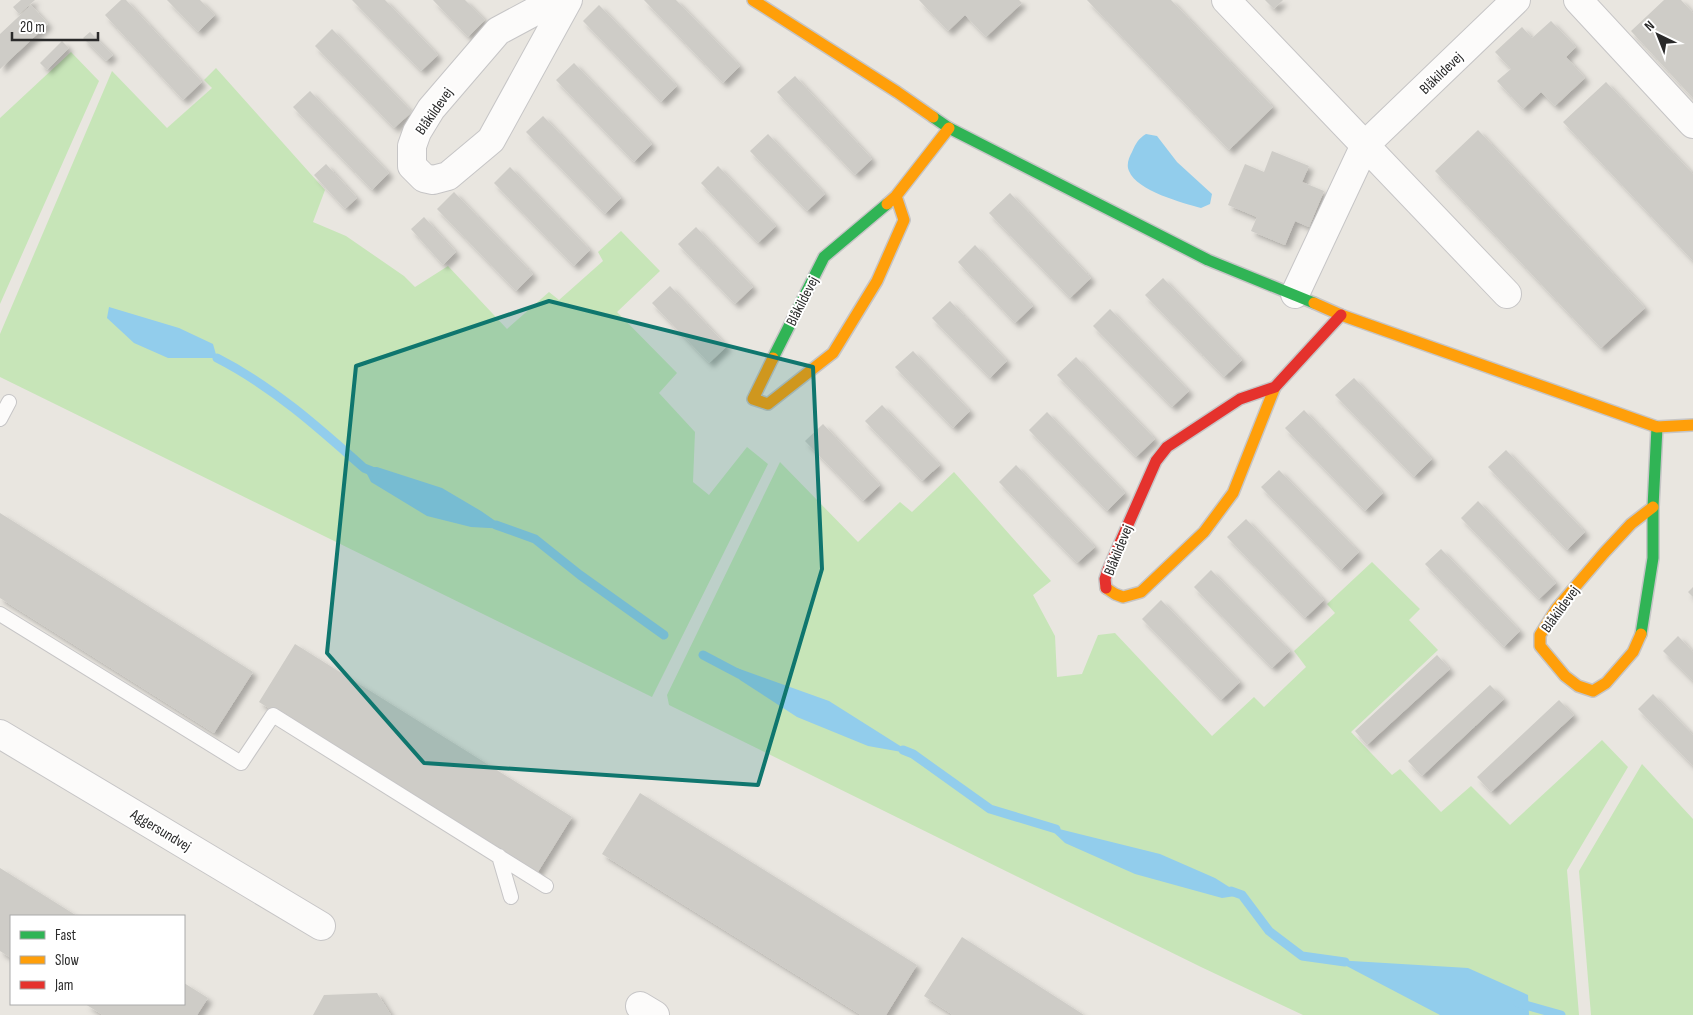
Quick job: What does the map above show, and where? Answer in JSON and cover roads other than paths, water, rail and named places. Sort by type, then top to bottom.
[{"type":"street","name":"Blåkildevej","points":[[556,0],[498,32],[431,109],[416,132],[412,146],[412,166],[424,178],[433,180],[448,176],[491,140],[568,0]]},
{"type":"street","points":[[753,0],[897,92],[949,128],[1208,260],[1295,294],[1341,315],[1604,409],[1657,427],[1693,425]]},
{"type":"street","points":[[1226,0],[1507,294]]},
{"type":"street","name":"Blåkildevej","points":[[1295,294],[1365,145],[1516,0]]},
{"type":"street","points":[[1578,0],[1693,124]]},
{"type":"street","name":"Blåkildevej","points":[[896,196],[904,220],[877,281],[833,353],[768,404],[753,399],[824,257],[896,196],[949,128]]},
{"type":"street","name":"Blåkildevej","points":[[1275,387],[1240,399],[1167,447],[1160,454],[1108,570],[1105,579],[1106,588],[1118,597],[1130,597],[1141,592],[1204,532],[1233,493],[1275,387],[1341,315]]},
{"type":"street","name":"Blåkildevej","points":[[1654,507],[1631,524],[1604,553],[1557,608],[1540,635],[1540,646],[1566,676],[1578,686],[1593,691],[1606,683],[1633,652],[1642,632],[1653,558],[1657,427]]},
{"type":"street","name":"Aggersundvej","points":[[0,734],[321,926]]},
{"type":"lane","points":[[0,419],[9,402]]},
{"type":"lane","points":[[0,614],[241,763],[273,715],[546,886]]},
{"type":"lane","points":[[499,856],[511,897]]},
{"type":"water","points":[[1146,134],[1157,136],[1177,162],[1212,194],[1210,204],[1201,208],[1172,199],[1141,185],[1134,178],[1128,169],[1129,159],[1137,142]]},
{"type":"water","points":[[109,307],[179,328],[213,344],[217,358],[168,358],[134,343],[107,318]]},
{"type":"water","points":[[377,467],[442,488],[507,529],[471,527],[427,516],[371,482],[364,468]]},
{"type":"water","points":[[737,668],[829,701],[913,754],[868,746],[797,717],[740,680],[729,669]]},
{"type":"water","points":[[1047,826],[1160,854],[1215,878],[1242,895],[1222,898],[1135,874],[1065,843]]},
{"type":"water","points":[[1335,960],[1468,968],[1528,995],[1529,1015],[1440,1015]]},
{"type":"waterway","points":[[217,358],[276,394],[364,468],[374,472]]},
{"type":"waterway","points":[[496,525],[535,539],[580,575],[664,635]]},
{"type":"waterway","points":[[703,655],[739,674]]},
{"type":"waterway","points":[[903,750],[913,754],[990,809],[1056,829]]},
{"type":"waterway","points":[[1231,891],[1242,895],[1269,931],[1302,956],[1345,962]]},
{"type":"waterway","points":[[1518,1003],[1561,1015]]}]
